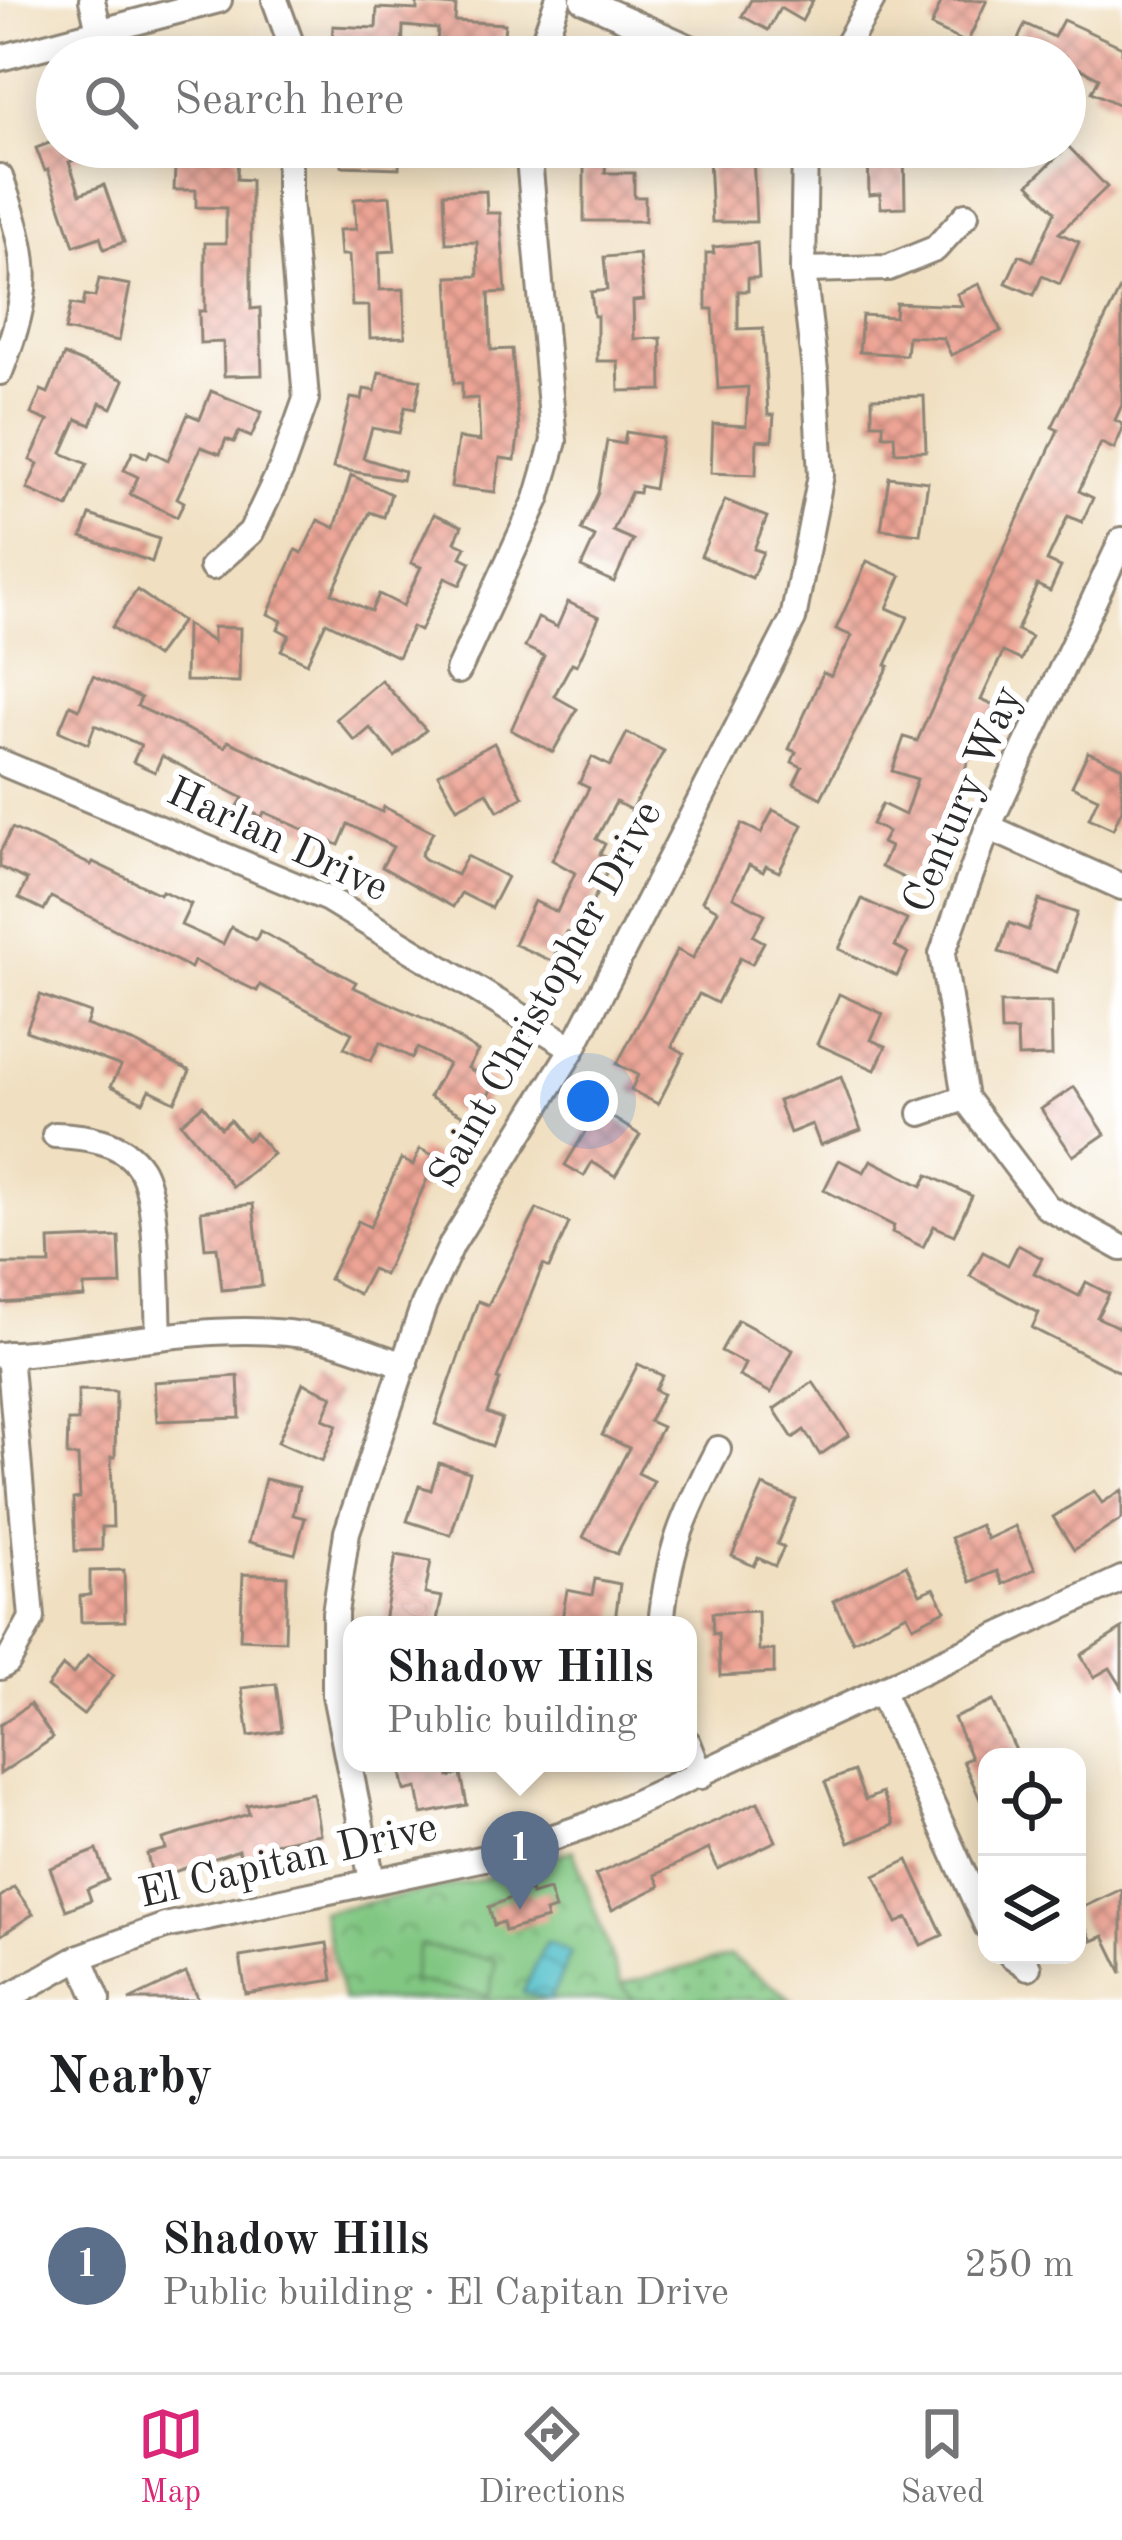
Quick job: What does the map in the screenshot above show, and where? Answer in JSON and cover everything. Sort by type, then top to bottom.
[{"type":"street","points":[[92,0],[99,31]]},
{"type":"street","points":[[81,36],[219,0]]},
{"type":"street","points":[[275,0],[288,36]]},
{"type":"street","points":[[545,36],[558,0]]},
{"type":"street","points":[[583,0],[663,36]]},
{"type":"street","points":[[852,36],[872,0]]},
{"type":"street","points":[[0,58],[36,48]]},
{"type":"street","points":[[212,567],[250,532],[281,469],[306,399],[289,168]]},
{"type":"street","points":[[458,671],[536,499],[554,441],[530,168]]},
{"type":"street","name":"Saint Christopher Drive","points":[[343,1735],[335,1695],[334,1613],[346,1532],[424,1304],[452,1244],[573,1048],[793,619],[821,475],[803,270],[805,168]]},
{"type":"street","points":[[0,177],[23,244],[27,282],[22,315],[0,372]]},
{"type":"street","points":[[803,270],[888,268],[935,249],[966,214]]},
{"type":"street","name":"Century Way","points":[[1122,539],[1112,588],[988,827],[942,955],[965,1098],[1047,1208],[1122,1248]]},
{"type":"street","name":"Harlan Drive","points":[[0,762],[328,898],[573,1048]]},
{"type":"street","points":[[988,827],[1122,887]]},
{"type":"street","points":[[920,1113],[965,1098]]},
{"type":"street","points":[[55,1135],[82,1136],[118,1147],[140,1168],[150,1196],[159,1337]]},
{"type":"street","points":[[0,1666],[8,1662],[32,1618],[5,1354],[159,1337],[289,1334],[326,1339],[405,1365]]},
{"type":"street","points":[[663,1616],[672,1552],[684,1516],[718,1449]]},
{"type":"street","name":"El Capitan Drive","points":[[3,2000],[80,1957],[165,1926],[522,1848],[586,1826],[1122,1579]]},
{"type":"street","points":[[881,1692],[978,1906]]},
{"type":"street","points":[[697,1766],[701,1776]]},
{"type":"street","name":"Saint Christopher Drive","points":[[350,1772],[372,1880]]},
{"type":"street","points":[[80,1957],[98,2000]]},
{"type":"green space","points":[[573,1850],[621,1984],[634,2000],[343,2000],[322,1912],[479,1880]]},
{"type":"green space","points":[[419,1945],[496,1960],[489,1996],[412,1981]]},
{"type":"green space","points":[[730,1956],[793,2000],[634,2000],[621,1984]]},
{"type":"water","points":[[546,1942],[571,1953],[550,2000],[523,1992]]},
{"type":"building","points":[[751,0],[813,0],[802,21],[780,8],[768,30],[742,16]]},
{"type":"building","points":[[942,0],[987,0],[970,36],[952,36],[931,26]]},
{"type":"building","points":[[417,3],[456,6],[455,21],[505,24],[504,36],[438,36],[438,29],[403,26],[403,36],[332,36],[333,26],[376,28],[377,8],[417,10]]},
{"type":"building","points":[[1063,20],[1122,47],[1122,106],[1092,92],[1099,78],[1086,72],[1086,36],[1055,36]]},
{"type":"building","points":[[1025,24],[1052,36],[1020,36]]},
{"type":"building","points":[[1086,165],[1107,187],[1059,233],[1079,242],[1060,284],[1042,276],[1034,295],[1006,283],[1019,255],[1033,261],[1055,211],[1029,184],[1045,168]]},
{"type":"building","points":[[71,168],[80,194],[104,185],[124,242],[104,249],[100,237],[74,246],[45,171]]},
{"type":"building","points":[[175,168],[237,168],[237,179],[251,180],[251,309],[260,308],[262,375],[224,376],[223,342],[200,343],[205,243],[226,243],[226,208],[196,207],[196,190],[174,190]]},
{"type":"building","points":[[584,168],[634,173],[634,197],[645,197],[645,221],[584,221]]},
{"type":"building","points":[[710,168],[754,168],[756,222],[712,222]]},
{"type":"building","points":[[868,168],[904,168],[905,207],[881,208],[880,194],[869,195]]},
{"type":"building","points":[[486,191],[487,213],[500,213],[506,292],[489,293],[491,350],[512,349],[519,430],[515,460],[500,458],[495,492],[451,487],[458,438],[480,441],[478,398],[462,399],[462,383],[454,383],[448,277],[478,276],[477,242],[446,243],[444,193]]},
{"type":"building","points":[[390,196],[395,251],[379,252],[380,290],[404,289],[405,337],[370,338],[369,306],[352,306],[349,255],[341,255],[339,230],[356,229],[354,199]]},
{"type":"building","points":[[757,243],[759,278],[748,278],[748,291],[738,291],[738,329],[763,328],[768,415],[774,415],[772,441],[757,440],[756,475],[711,473],[713,424],[746,426],[748,387],[718,389],[713,309],[706,309],[706,253],[714,253],[713,247]]},
{"type":"building","points":[[639,254],[644,300],[633,301],[634,339],[661,338],[662,390],[619,391],[618,361],[597,361],[597,316],[591,292],[607,290],[604,257]]},
{"type":"building","points":[[99,279],[130,285],[119,341],[65,330],[71,304],[83,306],[85,295],[95,297]]},
{"type":"building","points":[[979,284],[1001,331],[951,355],[943,338],[908,336],[906,355],[859,352],[862,315],[895,317],[896,303],[963,306],[957,294]]},
{"type":"building","points":[[1122,285],[1122,405],[1115,420],[1122,424],[1122,431],[1114,449],[1101,443],[1079,491],[1093,498],[1082,522],[1068,516],[1047,561],[1061,567],[1050,591],[1037,585],[1017,630],[1031,637],[1021,660],[1003,652],[981,700],[1000,708],[984,741],[976,737],[919,885],[881,867],[890,847],[882,843],[888,832],[872,824],[882,804],[905,815],[917,779],[892,771],[904,737],[917,741],[1058,430],[1052,427]]},
{"type":"building","points":[[64,355],[124,380],[112,408],[100,403],[91,425],[77,419],[62,453],[87,464],[68,507],[27,489],[38,464],[30,460],[48,421],[31,414],[41,390],[48,393]]},
{"type":"building","points":[[379,372],[421,380],[415,409],[405,407],[399,433],[372,428],[363,458],[404,471],[402,480],[333,468],[351,398],[362,400],[364,389],[375,391]]},
{"type":"building","points":[[211,391],[262,412],[251,437],[239,432],[234,442],[226,439],[220,454],[201,447],[177,498],[184,502],[177,517],[130,494],[138,477],[124,470],[133,451],[147,458],[150,451],[168,460],[188,414],[200,419]]},
{"type":"building","points":[[924,396],[926,451],[895,452],[894,435],[883,435],[883,423],[872,423],[872,398]]},
{"type":"building","points":[[626,432],[662,438],[654,489],[640,486],[639,493],[631,492],[613,531],[633,540],[614,582],[581,567],[595,537],[581,530],[598,493],[607,441],[624,444]]},
{"type":"building","points":[[351,475],[391,494],[384,517],[370,512],[332,593],[371,611],[379,594],[403,606],[421,567],[411,563],[434,514],[462,526],[455,542],[466,547],[461,557],[471,562],[460,585],[445,578],[420,631],[412,627],[398,657],[326,622],[307,663],[281,650],[289,635],[278,629],[282,621],[268,614],[296,550],[302,553],[318,520],[335,528]]},
{"type":"building","points":[[889,477],[928,482],[920,534],[881,529]]},
{"type":"building","points":[[725,500],[767,517],[754,549],[763,552],[752,578],[701,556]]},
{"type":"building","points":[[90,515],[159,539],[152,562],[82,537]]},
{"type":"building","points":[[867,561],[901,576],[887,608],[908,617],[889,666],[821,798],[794,784],[802,767],[792,762],[796,752],[789,749],[823,673],[831,676],[852,636],[836,629]]},
{"type":"building","points":[[137,590],[182,621],[156,657],[112,627]]},
{"type":"building","points":[[568,602],[599,617],[577,665],[572,663],[554,696],[577,709],[553,752],[511,730],[544,656],[525,647],[538,618],[557,627]]},
{"type":"building","points":[[186,624],[213,642],[213,627],[240,628],[239,682],[185,681]]},
{"type":"building","points":[[93,676],[141,698],[137,706],[225,747],[228,741],[433,832],[421,855],[425,859],[457,875],[467,856],[507,877],[491,908],[461,893],[453,907],[382,867],[393,847],[348,824],[339,845],[264,812],[262,817],[238,806],[243,798],[162,756],[155,772],[133,762],[141,745],[95,725],[88,744],[59,731],[70,705],[79,709]]},
{"type":"building","points":[[381,680],[426,730],[395,757],[370,728],[355,741],[336,719]]},
{"type":"building","points":[[627,733],[664,751],[631,810],[616,802],[596,839],[605,844],[600,854],[612,861],[576,937],[566,932],[552,961],[514,944],[534,901],[557,912],[575,873],[552,860],[589,788],[579,783],[592,757],[610,766]]},
{"type":"building","points":[[494,743],[523,797],[498,811],[487,792],[457,808],[438,774]]},
{"type":"building","points":[[1088,752],[1122,767],[1122,809],[1113,829],[1089,818],[1098,798],[1072,786]]},
{"type":"building","points":[[773,810],[803,825],[779,872],[766,866],[763,872],[749,865],[733,897],[765,914],[753,936],[764,942],[752,964],[740,958],[717,1003],[699,994],[672,1046],[684,1053],[658,1104],[631,1090],[638,1075],[617,1064],[677,950],[693,958],[718,910],[702,901],[742,824],[761,833]]},
{"type":"building","points":[[12,828],[191,904],[181,925],[223,944],[231,927],[256,940],[260,931],[356,982],[353,987],[430,1021],[478,1051],[468,1068],[495,1083],[473,1121],[429,1097],[448,1064],[417,1048],[412,1058],[380,1042],[371,1061],[344,1048],[352,1033],[260,985],[257,991],[194,961],[191,968],[51,897],[44,910],[19,898],[27,880],[0,867],[0,852]]},
{"type":"building","points":[[862,899],[907,920],[895,946],[908,953],[897,976],[839,949]]},
{"type":"building","points":[[1039,900],[1077,913],[1057,972],[999,952],[1009,923],[1028,930]]},
{"type":"building","points":[[839,994],[883,1014],[871,1040],[886,1046],[875,1070],[817,1044]]},
{"type":"building","points":[[40,995],[90,1013],[86,1025],[190,1071],[175,1102],[150,1090],[143,1102],[111,1086],[121,1066],[26,1031]]},
{"type":"building","points":[[1051,1002],[1052,1056],[1018,1057],[1017,1031],[1001,1031],[1000,1003]]},
{"type":"building","points":[[841,1077],[861,1130],[820,1145],[812,1124],[790,1133],[778,1101]]},
{"type":"building","points":[[1074,1087],[1105,1134],[1073,1156],[1041,1109]]},
{"type":"building","points":[[203,1105],[221,1128],[230,1120],[247,1140],[255,1133],[273,1154],[233,1187],[181,1123]]},
{"type":"building","points":[[599,1109],[640,1135],[615,1176],[592,1162],[584,1176],[565,1165]]},
{"type":"building","points":[[420,1149],[444,1160],[435,1180],[428,1177],[384,1275],[372,1269],[359,1294],[329,1279],[358,1221],[370,1227],[401,1159],[413,1165]]},
{"type":"building","points":[[839,1160],[864,1172],[871,1160],[922,1186],[928,1175],[972,1196],[954,1235],[934,1226],[923,1247],[892,1232],[894,1226],[824,1190]]},
{"type":"building","points":[[253,1204],[262,1286],[222,1290],[217,1247],[205,1248],[201,1211]]},
{"type":"building","points":[[537,1209],[569,1223],[549,1268],[543,1265],[497,1379],[487,1413],[502,1419],[492,1446],[435,1424],[478,1301],[488,1305]]},
{"type":"building","points":[[119,1237],[121,1285],[84,1286],[84,1297],[0,1303],[0,1264],[50,1264],[49,1240]]},
{"type":"building","points":[[1018,1245],[1042,1258],[1034,1273],[1079,1296],[1086,1282],[1109,1294],[1097,1317],[1122,1329],[1122,1373],[1032,1328],[1039,1313],[970,1276],[983,1252],[1008,1265]]},
{"type":"building","points":[[738,1320],[793,1350],[771,1393],[739,1376],[745,1364],[721,1351]]},
{"type":"building","points":[[638,1364],[663,1376],[655,1390],[663,1394],[649,1421],[662,1427],[638,1473],[654,1481],[617,1554],[583,1537],[629,1448],[602,1435]]},
{"type":"building","points":[[238,1376],[240,1418],[157,1421],[154,1382]]},
{"type":"building","points":[[813,1382],[849,1435],[820,1455],[804,1430],[793,1438],[774,1409]]},
{"type":"building","points":[[303,1383],[333,1396],[323,1419],[337,1425],[322,1461],[278,1442]]},
{"type":"building","points":[[78,1390],[116,1391],[113,1527],[102,1527],[102,1550],[75,1551],[73,1499],[80,1498],[78,1456],[67,1456],[68,1421],[78,1421]]},
{"type":"building","points":[[439,1463],[470,1472],[451,1535],[407,1521],[419,1486],[431,1490]]},
{"type":"building","points":[[265,1479],[299,1487],[293,1515],[305,1518],[295,1554],[249,1542]]},
{"type":"building","points":[[763,1486],[796,1500],[777,1544],[784,1547],[775,1566],[758,1558],[754,1566],[732,1556]]},
{"type":"building","points":[[1122,1490],[1122,1519],[1074,1550],[1053,1517],[1094,1491],[1102,1503]]},
{"type":"building","points":[[980,1525],[987,1539],[1015,1526],[1035,1569],[1003,1584],[997,1571],[971,1582],[951,1538]]},
{"type":"building","points":[[396,1555],[431,1561],[425,1594],[442,1597],[438,1616],[385,1616]]},
{"type":"building","points":[[906,1565],[920,1594],[934,1588],[945,1610],[913,1626],[907,1614],[853,1641],[833,1601]]},
{"type":"building","points":[[124,1570],[125,1621],[81,1622],[80,1596],[90,1595],[90,1571]]},
{"type":"building","points":[[243,1574],[287,1576],[285,1641],[240,1639]]},
{"type":"building","points":[[595,1579],[620,1584],[616,1616],[563,1616],[567,1590],[592,1595]]},
{"type":"building","points":[[758,1611],[759,1651],[774,1650],[774,1673],[720,1676],[712,1613]]},
{"type":"building","points":[[1122,1629],[1122,1687],[1110,1668],[1094,1677],[1081,1655]]},
{"type":"building","points":[[88,1655],[114,1675],[83,1715],[47,1687],[63,1666],[73,1674]]},
{"type":"building","points":[[276,1684],[282,1731],[249,1736],[242,1688]]},
{"type":"building","points":[[993,1701],[1015,1748],[978,1748],[978,1795],[963,1761],[971,1758],[954,1718]]},
{"type":"building","points":[[30,1704],[53,1738],[0,1774],[0,1725]]},
{"type":"building","points":[[854,1771],[865,1800],[882,1793],[894,1825],[849,1843],[825,1782]]},
{"type":"building","points":[[401,1772],[461,1774],[467,1805],[422,1814],[417,1788],[405,1791]]},
{"type":"building","points":[[313,1793],[320,1834],[275,1843],[278,1853],[241,1860],[239,1850],[153,1879],[147,1854],[166,1849],[163,1839],[249,1814],[247,1805]]},
{"type":"building","points":[[758,1802],[776,1841],[718,1869],[709,1849],[655,1875],[660,1886],[612,1910],[595,1875]]},
{"type":"building","points":[[97,1850],[108,1880],[87,1889],[91,1900],[66,1910],[50,1868]]},
{"type":"building","points":[[908,1860],[943,1935],[921,1945],[908,1918],[897,1923],[875,1876]]},
{"type":"building","points":[[14,1887],[33,1914],[0,1936],[0,1897]]},
{"type":"building","points":[[1122,1889],[1122,1973],[1104,1936],[1092,1941],[1086,1929],[1086,1906]]},
{"type":"building","points":[[530,1890],[531,1895],[549,1890],[555,1909],[545,1912],[547,1919],[505,1931],[503,1922],[494,1925],[489,1907]]},
{"type":"building","points":[[327,1943],[333,1980],[246,1994],[240,1957]]},
{"type":"building","points":[[186,1973],[199,2000],[129,2000]]},
{"type":"place","name":"Shadow Hills","points":[[520,1910]]}]
